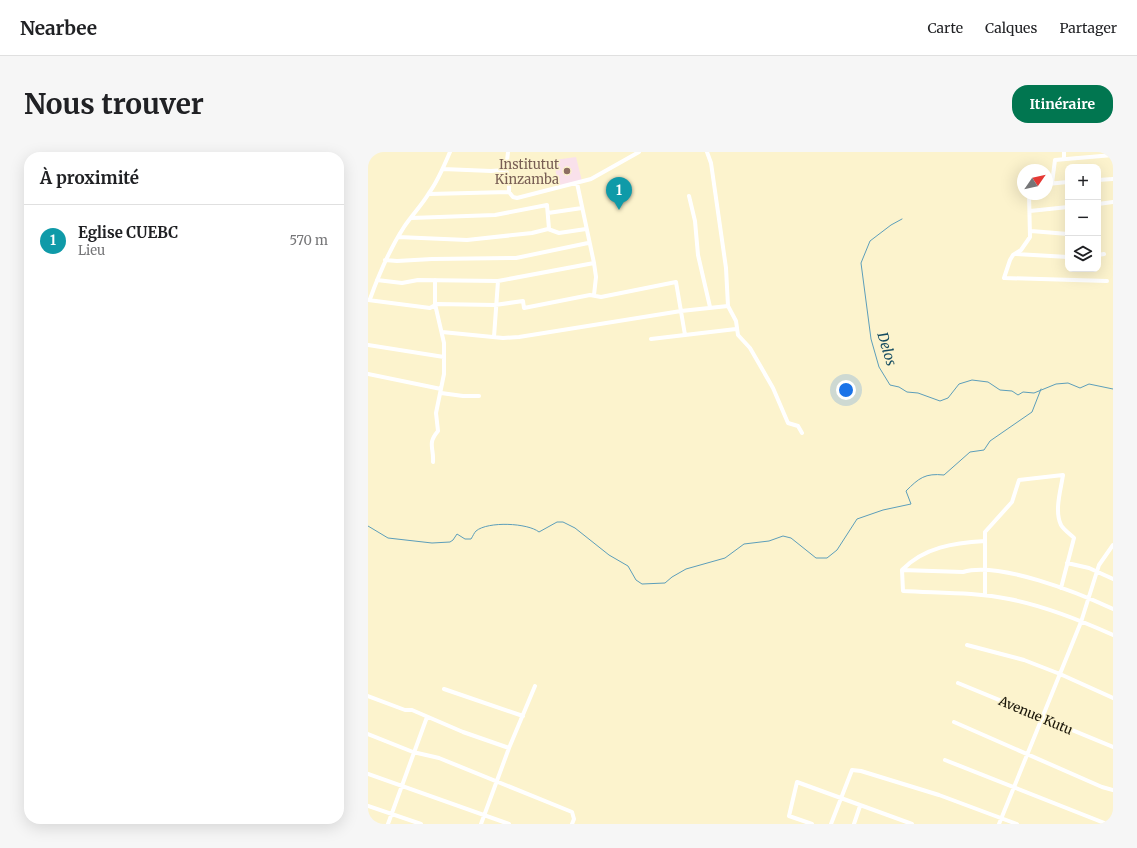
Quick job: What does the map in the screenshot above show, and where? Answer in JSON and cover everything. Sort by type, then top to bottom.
[{"type":"street","points":[[450,152],[443,169],[429,194],[398,237],[385,260],[369,299],[391,304],[430,308],[435,304],[495,305],[523,301],[524,308],[676,282],[685,335]]},
{"type":"street","points":[[508,152],[506,170],[509,180],[509,192],[513,197],[517,198],[591,179],[639,152]]},
{"type":"street","points":[[707,152],[711,163],[726,268],[728,306],[736,320],[736,329],[741,340],[750,348],[773,388],[788,422],[798,426],[802,433]]},
{"type":"street","points":[[1064,152],[1064,159]]},
{"type":"street","points":[[1053,166],[1054,161],[1064,159],[1113,155]]},
{"type":"street","points":[[443,169],[491,171],[506,170]]},
{"type":"street","points":[[1101,180],[1113,179]]},
{"type":"street","points":[[1053,184],[1065,182]]},
{"type":"street","points":[[577,183],[596,277],[594,295]]},
{"type":"street","points":[[429,194],[509,192]]},
{"type":"street","points":[[689,196],[698,255],[710,307]]},
{"type":"street","points":[[1029,200],[1029,240],[1015,254],[1007,266],[1004,278],[1107,281]]},
{"type":"street","points":[[1101,204],[1113,202]]},
{"type":"street","points":[[411,218],[495,215],[547,205],[550,229]]},
{"type":"street","points":[[1030,211],[1065,207]]},
{"type":"street","points":[[548,213],[582,208]]},
{"type":"street","points":[[398,237],[467,240],[532,233],[550,229],[559,233],[586,229]]},
{"type":"street","points":[[1030,231],[1065,234]]},
{"type":"street","points":[[385,260],[516,258],[588,243]]},
{"type":"street","points":[[1015,254],[1065,257]]},
{"type":"street","points":[[377,280],[402,283],[435,280],[498,281],[594,264]]},
{"type":"street","points":[[433,462],[431,443],[432,438],[438,431],[436,413],[441,391],[444,357],[442,332],[435,304],[435,280]]},
{"type":"street","points":[[494,337],[495,305],[498,298],[498,281]]},
{"type":"street","points":[[442,332],[494,337],[519,337],[681,311],[728,306]]},
{"type":"street","points":[[651,339],[736,329]]},
{"type":"street","points":[[368,345],[444,357]]},
{"type":"street","points":[[368,374],[463,396],[479,396]]},
{"type":"street","points":[[985,595],[985,532],[1012,502],[1019,480],[1063,475],[1059,503],[1060,520],[1062,526],[1074,538],[1060,588]]},
{"type":"street","points":[[985,541],[958,543],[932,549],[907,565],[902,570],[903,591],[985,595],[1010,599],[1081,622],[1113,635]]},
{"type":"street","points":[[1000,822],[1081,622],[1099,565],[1111,552],[1113,545]]},
{"type":"street","points":[[1067,563],[1098,572],[1113,579]]},
{"type":"street","points":[[902,570],[963,572],[972,569],[986,569],[1031,578],[1113,608]]},
{"type":"street","points":[[967,645],[1024,660],[1060,674],[1113,698]]},
{"type":"street","name":"Avenue Kutu","points":[[958,684],[1043,717],[1113,747]]},
{"type":"street","points":[[482,824],[496,781],[535,686]]},
{"type":"street","points":[[444,689],[523,716]]},
{"type":"street","points":[[368,696],[405,710],[412,710],[427,718],[509,748]]},
{"type":"street","points":[[388,824],[413,752],[427,718]]},
{"type":"street","points":[[954,722],[1113,790]]},
{"type":"street","points":[[368,734],[413,752],[439,758],[572,812],[574,818],[572,824]]},
{"type":"street","points":[[945,760],[1107,824]]},
{"type":"street","points":[[831,824],[852,770],[861,771],[939,795],[1000,822],[1017,824]]},
{"type":"street","points":[[368,774],[509,824]]},
{"type":"street","points":[[812,824],[789,816],[797,782],[912,824]]},
{"type":"street","points":[[368,806],[421,824]]},
{"type":"street","points":[[854,824],[860,806]]},
{"type":"street","points":[[1092,824],[1094,819]]},
{"type":"shaded area","name":"Institutut Kinzamba","points":[[576,157],[582,181],[558,186],[554,160]]},
{"type":"waterway","name":"Delos","points":[[902,219],[891,225],[870,241],[861,263],[871,339],[879,367],[890,385],[899,387],[907,392],[918,393],[940,401],[948,398],[959,384],[972,380],[988,382],[1000,390],[1012,391],[1018,395],[1023,392],[1034,393],[1056,384],[1068,383],[1080,388],[1089,384],[1113,389]]},
{"type":"waterway","points":[[368,526],[388,538],[432,543],[450,542],[457,534],[465,539],[471,539],[476,531],[489,526],[508,524],[517,525],[534,529],[539,532],[557,522],[563,522],[575,528],[609,555],[628,566],[636,580],[642,584],[665,583],[686,569],[725,558],[744,544],[769,541],[783,536],[791,538],[816,558],[827,558],[837,550],[857,519],[883,510],[911,504],[906,491],[923,477],[944,475],[970,452],[984,450],[990,441],[1032,412],[1041,389]]},
{"type":"place","name":"Institutut Kinzamba","points":[[567,171]]},
{"type":"place","name":"Eglise CUEBC","points":[[619,210]]}]
